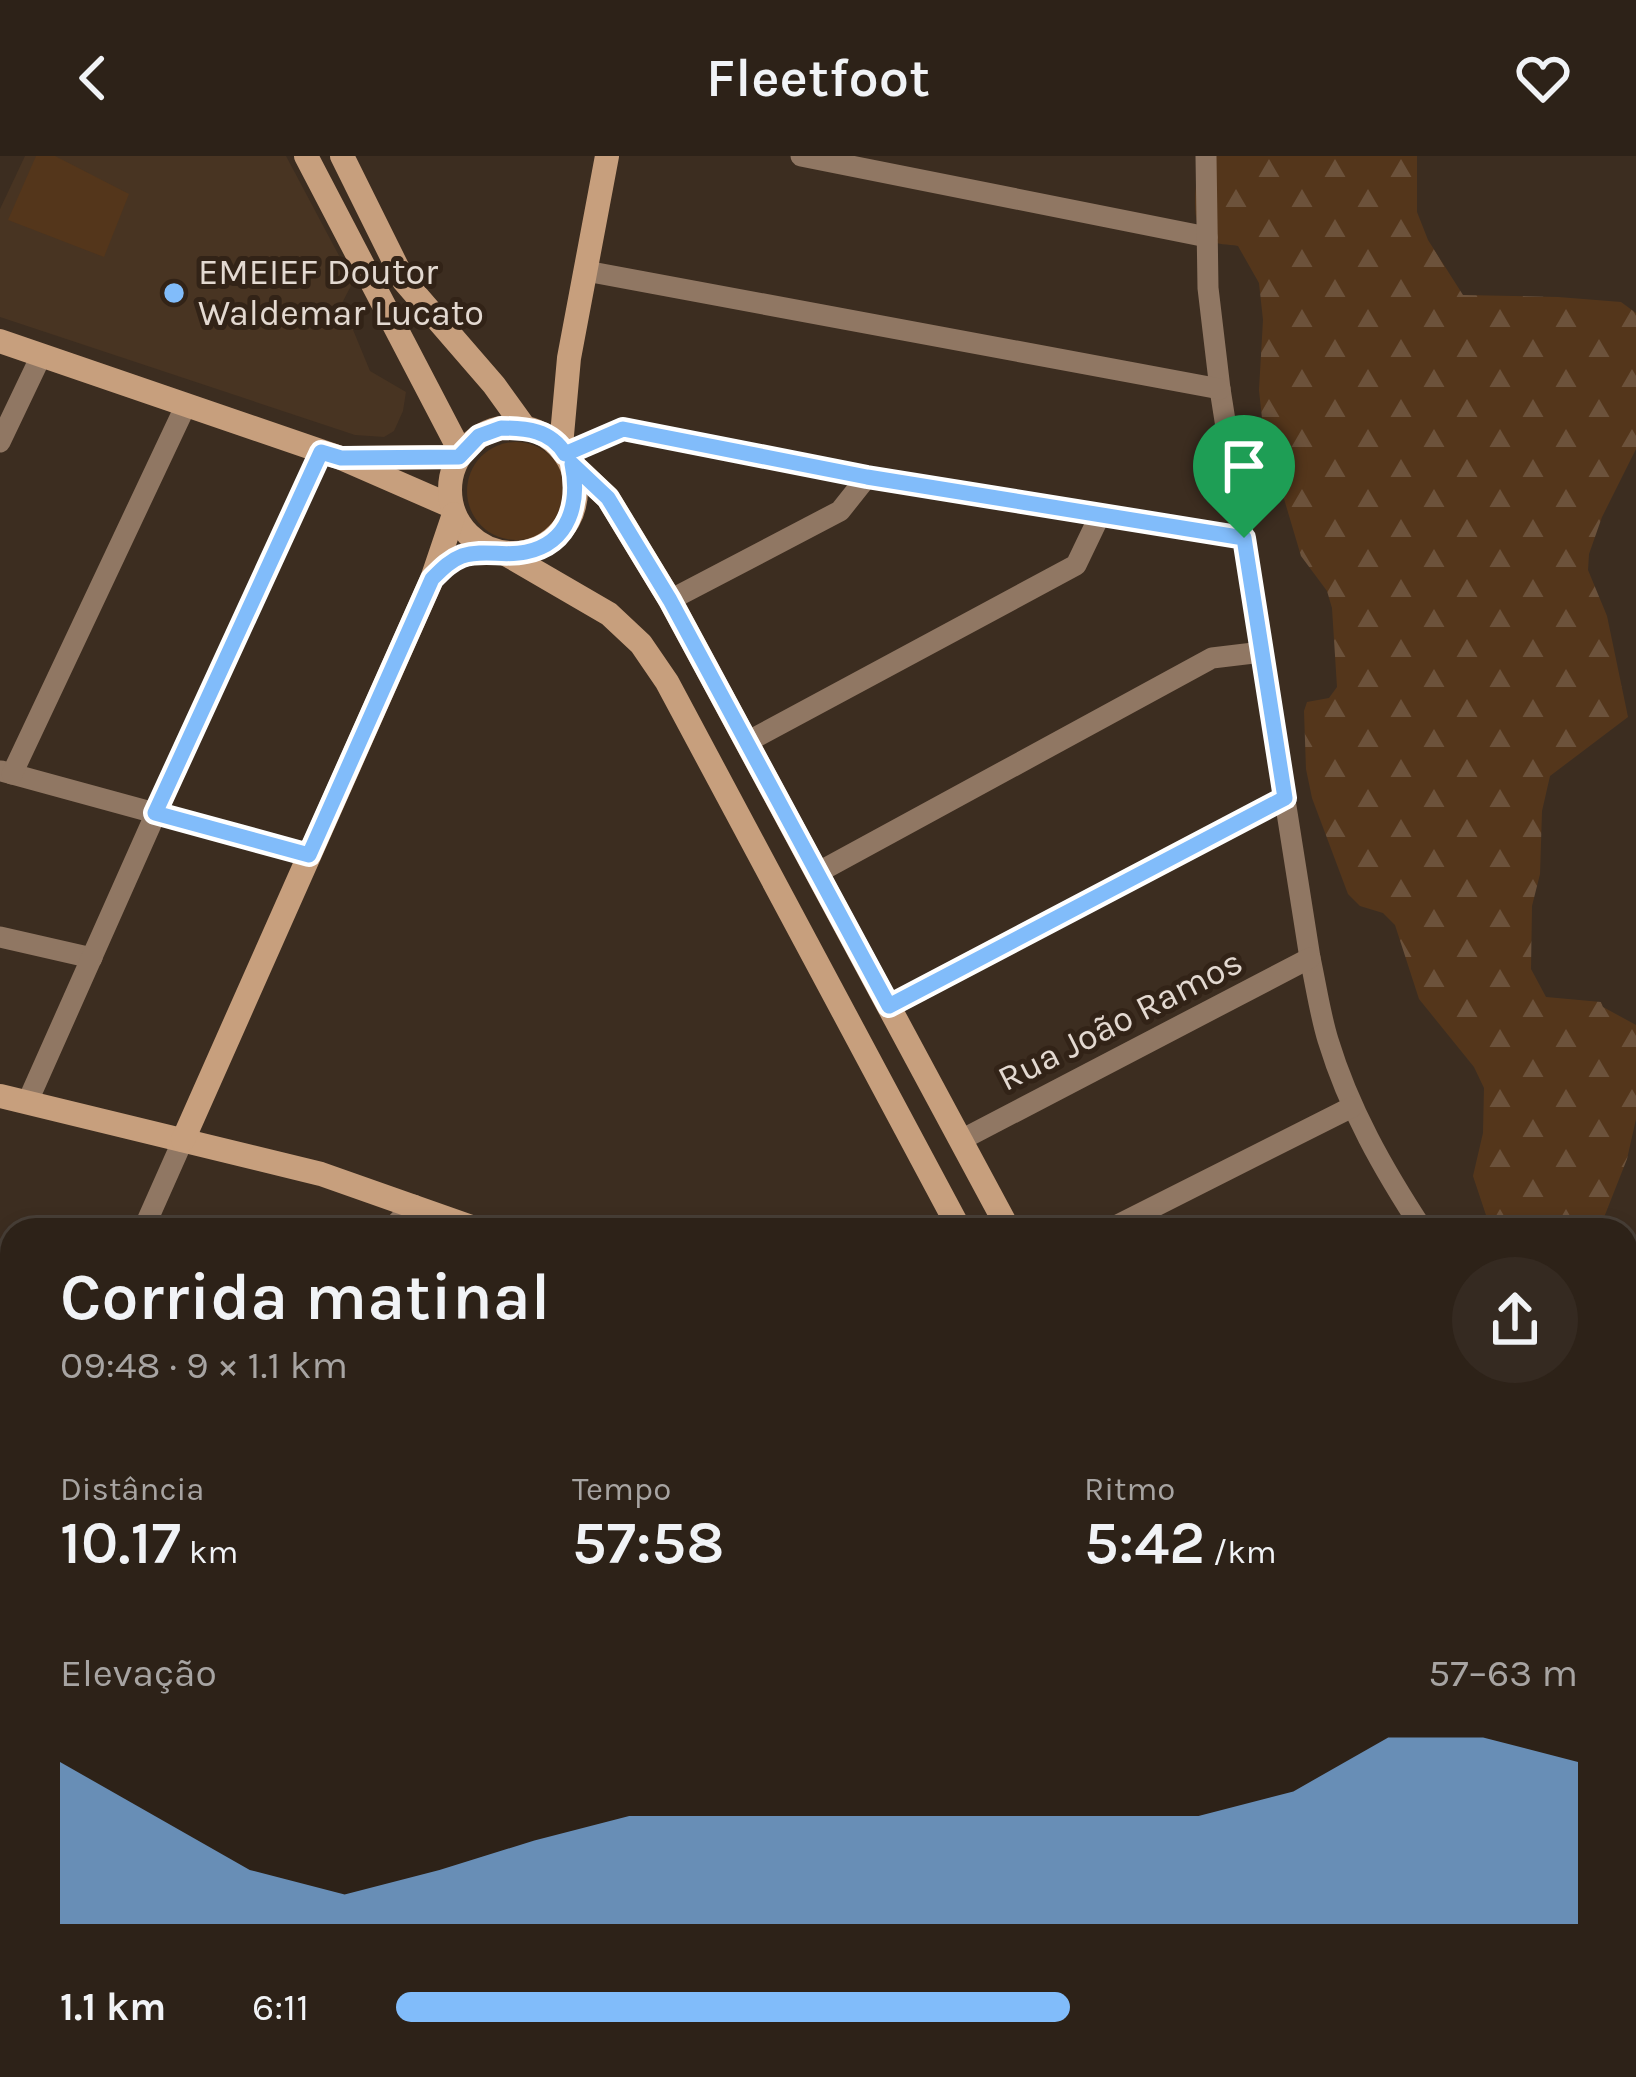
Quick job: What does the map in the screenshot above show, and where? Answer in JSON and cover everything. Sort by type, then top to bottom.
[{"type":"street","points":[[306,156],[460,455]]},
{"type":"street","points":[[342,156],[404,281],[530,429],[566,454],[608,498],[670,600],[1003,1218]]},
{"type":"street","points":[[432,579],[448,562],[464,556],[527,552],[548,544],[564,529],[574,508],[577,486],[566,454],[569,358],[607,156]]},
{"type":"street","points":[[801,156],[1207,237]]},
{"type":"street","points":[[1206,156],[1208,288],[1220,389],[1310,958],[1327,1036],[1352,1107],[1414,1218]]},
{"type":"street","points":[[586,271],[1220,389]]},
{"type":"street","points":[[0,341],[331,455],[453,510],[476,542],[609,614],[641,644],[668,682],[954,1218]]},
{"type":"street","points":[[0,442],[41,356]]},
{"type":"street","points":[[530,429],[569,358]]},
{"type":"street","points":[[185,407],[6,772],[309,855]]},
{"type":"street","points":[[148,1218],[432,579],[453,510],[452,472],[460,455],[479,436],[501,428],[530,429]]},
{"type":"street","points":[[566,454],[623,429],[867,477],[1244,538]]},
{"type":"street","points":[[331,455],[460,455]]},
{"type":"street","points":[[27,1102],[155,813],[331,455]]},
{"type":"street","points":[[670,600],[840,511],[867,477]]},
{"type":"street","points":[[747,742],[1076,565],[1100,515]]},
{"type":"street","points":[[817,873],[1212,658],[1262,652]]},
{"type":"street","points":[[889,1006],[1285,798]]},
{"type":"street","points":[[0,937],[92,958]]},
{"type":"street","name":"Rua João Ramos","points":[[961,1140],[1310,958]]},
{"type":"street","points":[[0,1096],[321,1174],[448,1218]]},
{"type":"street","points":[[1132,1218],[1352,1107]]},
{"type":"street","points":[[402,1218],[414,1205]]},
{"type":"shaded area","name":"EMEIEF Doutor Waldemar Lucato","points":[[25,156],[286,156],[353,282],[342,303],[370,371],[406,392],[394,431],[384,437],[355,435],[0,317],[0,209]]},
{"type":"green space","points":[[36,156],[55,156],[129,194],[104,257],[8,220]]},
{"type":"green space","points":[[1202,156],[1417,156],[1417,212],[1428,240],[1463,295],[1621,302],[1636,313],[1636,449],[1602,517],[1588,570],[1607,616],[1628,717],[1550,776],[1532,906],[1531,969],[1546,997],[1601,1002],[1636,1025],[1636,1119],[1627,1159],[1604,1218],[1487,1218],[1473,1176],[1483,1133],[1484,1088],[1474,1067],[1419,999],[1395,925],[1348,894],[1306,769],[1307,702],[1329,698],[1337,687],[1332,608],[1327,591],[1301,556],[1263,428],[1259,283],[1238,246],[1212,242],[1202,233],[1196,188]]},
{"type":"green space","points":[[516,442],[551,456],[565,491],[551,526],[516,540],[481,526],[467,491],[481,456]]},
{"type":"place","name":"EMEIEF Doutor Waldemar Lucato","points":[[174,293]]},
{"type":"route","points":[[501,428],[525,428],[544,434],[565,454],[623,429],[867,477],[1244,538],[1285,798],[889,1006],[670,600],[608,498],[572,464],[577,486],[574,508],[564,529],[548,544],[527,552],[493,550],[464,556],[448,562],[432,579],[309,855],[155,813],[321,452],[341,458],[459,457],[479,436],[501,428]]}]
